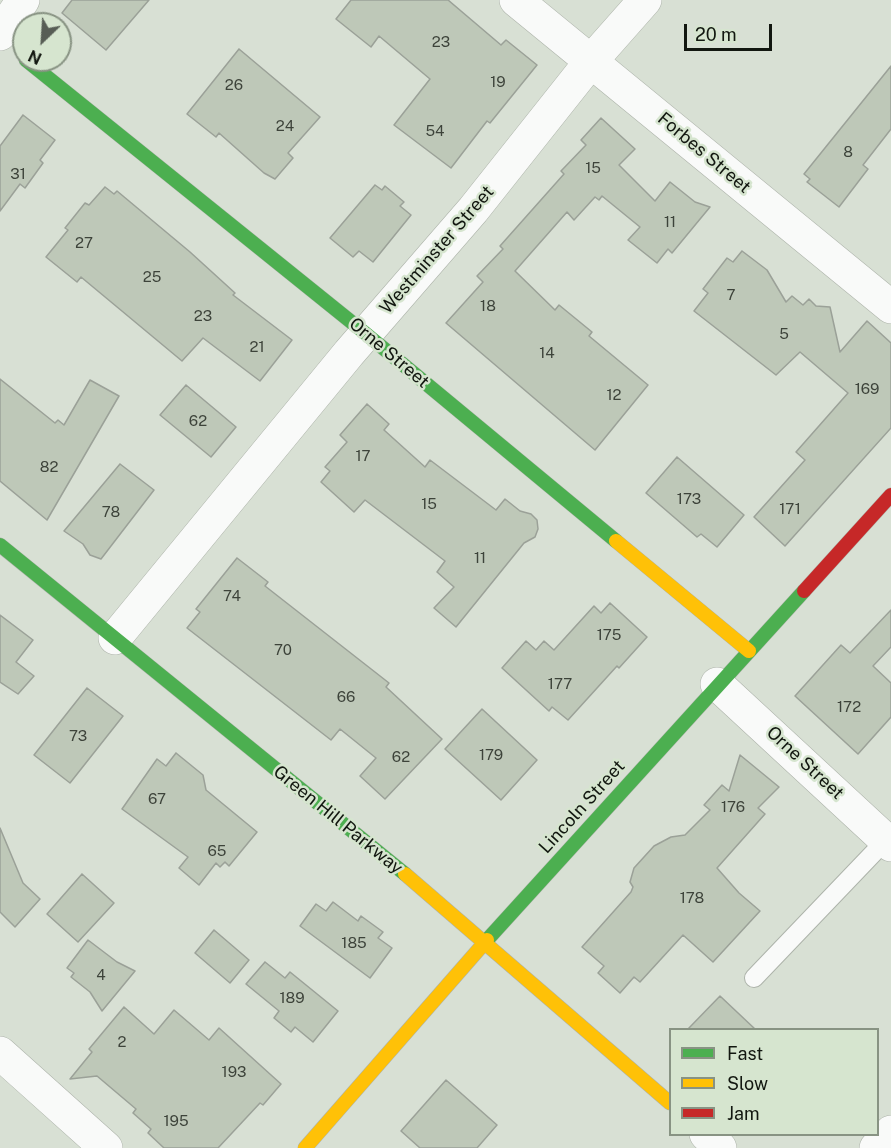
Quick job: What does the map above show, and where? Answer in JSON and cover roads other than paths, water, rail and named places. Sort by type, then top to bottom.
[{"type":"street","points":[[0,34],[23,0]]},
{"type":"street","name":"Forbes Street","points":[[516,0],[891,307]]},
{"type":"street","name":"Westminster Street","points":[[115,638],[365,333],[473,210],[592,60],[645,0]]},
{"type":"street","name":"Orne Street","points":[[0,39],[12,49]]},
{"type":"street","name":"Orne Street","points":[[41,72],[365,333],[749,651]]},
{"type":"street","name":"Lincoln Street","points":[[305,1148],[486,940],[891,495]]},
{"type":"street","name":"Green Hill Parkway","points":[[0,545],[486,940],[669,1102]]},
{"type":"street","name":"Orne Street","points":[[717,684],[889,843]]},
{"type":"street","points":[[0,1053],[106,1148]]},
{"type":"street","points":[[876,1148],[891,1132]]},
{"type":"street","points":[[708,1136],[720,1148]]},
{"type":"lane","points":[[754,978],[889,843]]}]
